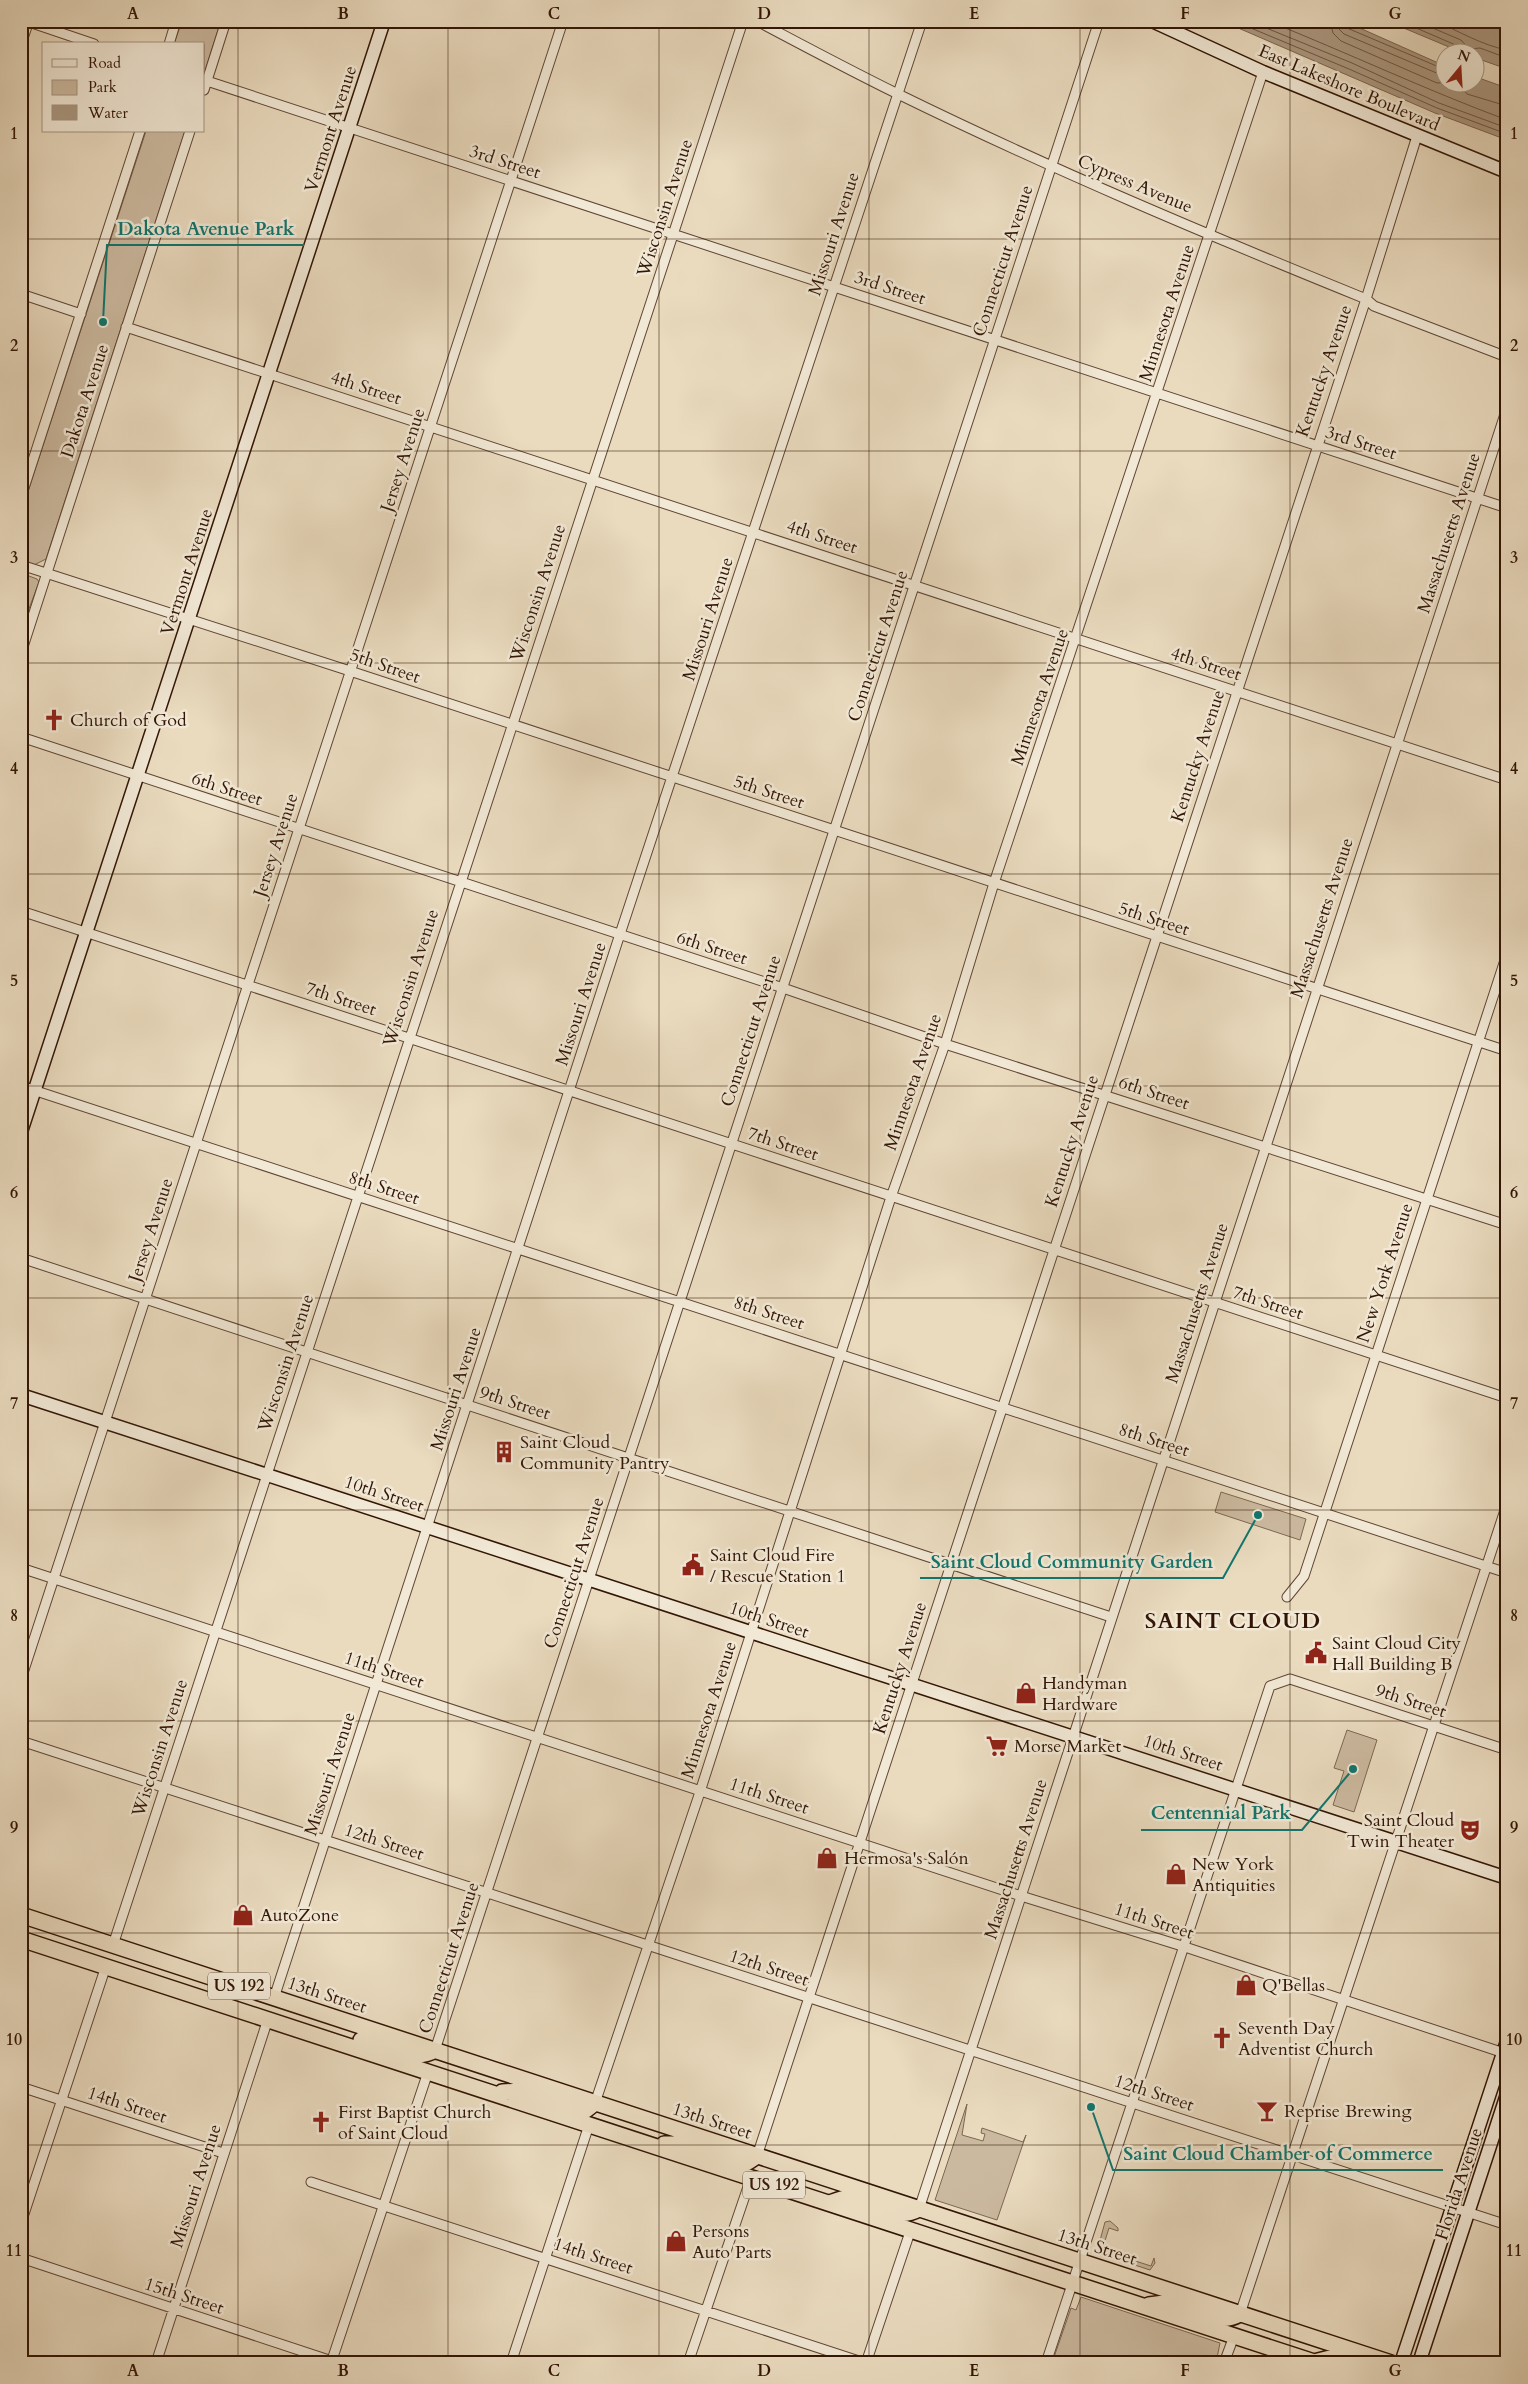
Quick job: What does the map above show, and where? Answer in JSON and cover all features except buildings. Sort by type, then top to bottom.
[{"type":"highway","name":"13th Street","points":[[21,1915],[1391,2363]]},
{"type":"highway","name":"US 192","points":[[21,1939],[1315,2362]]},
{"type":"highway","points":[[74,1956],[94,1955],[113,1945]]},
{"type":"highway","points":[[106,1966],[125,1958],[148,1957]]},
{"type":"highway","points":[[231,2007],[266,2005],[274,1998]]},
{"type":"highway","points":[[268,2019],[284,2012],[312,2010]]},
{"type":"highway","points":[[342,2043],[366,2040],[414,2056],[426,2056],[435,2050]]},
{"type":"highway","points":[[428,2072],[449,2064],[493,2078],[514,2076]]},
{"type":"highway","points":[[496,2093],[522,2091],[586,2110],[595,2103]]},
{"type":"highway","points":[[589,2125],[605,2116],[658,2133],[674,2128]]},
{"type":"highway","points":[[652,2144],[684,2144],[739,2162],[748,2162],[757,2156]]},
{"type":"highway","points":[[751,2178],[768,2169],[821,2186],[835,2181]]},
{"type":"highway","points":[[830,2203],[847,2197],[898,2214],[909,2215],[919,2208]]},
{"type":"highway","points":[[911,2229],[928,2222],[980,2238],[999,2234]]},
{"type":"highway","points":[[1142,2306],[1170,2303],[1220,2320],[1228,2320],[1240,2314]]},
{"type":"highway","points":[[1234,2336],[1242,2330],[1251,2328],[1307,2344],[1316,2338]]},
{"type":"highway","points":[[1315,2362],[1334,2357],[1352,2363]]},
{"type":"street","points":[[170,42],[176,21]]},
{"type":"street","points":[[205,86],[226,21]]},
{"type":"street","name":"Vermont Avenue","points":[[21,1132],[384,21]]},
{"type":"street","name":"Jersey Avenue","points":[[21,1679],[564,21]]},
{"type":"street","name":"Wisconsin Avenue","points":[[113,1945],[410,1038],[459,882],[743,21]]},
{"type":"street","name":"Cypress Avenue","points":[[757,21],[898,94],[1052,166],[1366,298],[1374,306],[1507,357]]},
{"type":"street","name":"Missouri Avenue","points":[[274,1998],[519,1250],[620,934],[922,21]]},
{"type":"street","name":"Connecticut Avenue","points":[[435,2050],[539,1738],[588,1580],[730,1144],[783,988],[833,830],[915,586],[1099,21]]},
{"type":"street","name":"East Lakeshore Boulevard","points":[[1152,21],[1263,72],[1507,172]]},
{"type":"street","points":[[21,44],[28,22],[88,42]]},
{"type":"street","name":"Minnesota Avenue","points":[[595,2103],[700,1790],[891,1197],[945,1044],[994,883],[1077,638],[1263,72]]},
{"type":"street","name":"3rd Street","points":[[205,86],[349,128],[1507,508]]},
{"type":"street","name":"Dakota Avenue","points":[[21,497],[140,132]]},
{"type":"street","name":"Dakota Avenue","points":[[21,653],[190,132]]},
{"type":"street","name":"Kentucky Avenue","points":[[757,2156],[1316,445],[1366,298],[1417,136]]},
{"type":"street","points":[[21,294],[81,314]]},
{"type":"street","name":"4th Street","points":[[126,327],[1507,780]]},
{"type":"street","name":"Massachusetts Avenue","points":[[919,2208],[1213,1303],[1507,408]]},
{"type":"street","name":"5th Street","points":[[21,566],[350,671],[511,726],[1507,1051]]},
{"type":"street","name":"6th Street","points":[[21,737],[137,777],[783,988],[945,1044],[1507,1225]]},
{"type":"street","name":"7th Street","points":[[21,911],[1507,1398]]},
{"type":"street","name":"New York Avenue","points":[[1287,1597],[1304,1576],[1507,954]]},
{"type":"street","name":"8th Street","points":[[21,1086],[1507,1573]]},
{"type":"street","name":"9th Street","points":[[21,1258],[1112,1617]]},
{"type":"street","name":"10th Street","points":[[21,1395],[1235,1788],[1507,1878]]},
{"type":"street","points":[[1240,2314],[1345,2002],[1432,1726],[1507,1504]]},
{"type":"street","name":"11th Street","points":[[21,1568],[1021,1896],[1182,1946],[1345,2002],[1505,2050]]},
{"type":"street","name":"9th Street","points":[[1235,1788],[1270,1686],[1290,1680],[1507,1750]]},
{"type":"street","name":"12th Street","points":[[21,1741],[1507,2225]]},
{"type":"street","points":[[1046,2363],[1130,2102],[1235,1788]]},
{"type":"street","points":[[21,2223],[106,1966]]},
{"type":"street","name":"Missouri Avenue","points":[[156,2363],[268,2019]]},
{"type":"street","name":"Florida Avenue","points":[[1401,2363],[1505,2050]]},
{"type":"street","points":[[334,2362],[428,2072]]},
{"type":"street","name":"14th Street","points":[[21,2087],[223,2153]]},
{"type":"street","name":"Florida Avenue","points":[[1419,2363],[1507,2094]]},
{"type":"street","points":[[511,2363],[589,2125]]},
{"type":"street","points":[[688,2363],[751,2178]]},
{"type":"street","name":"14th Street","points":[[310,2182],[546,2257],[866,2363]]},
{"type":"street","points":[[866,2363],[911,2229]]},
{"type":"street","name":"15th Street","points":[[21,2258],[334,2362]]},
{"type":"street","points":[[1428,2279],[1445,2285]]},
{"type":"street","points":[[1224,2363],[1234,2336]]},
{"type":"green space","points":[[182,21],[221,21],[205,71],[205,42],[175,42]]},
{"type":"green space","points":[[146,132],[185,132],[46,559],[34,565],[21,560],[21,513]]},
{"type":"green space","points":[[21,573],[37,579],[39,582],[21,630]]},
{"type":"green space","points":[[1221,1492],[1306,1519],[1300,1540],[1215,1512]]},
{"type":"green space","points":[[1347,1730],[1377,1740],[1354,1812],[1333,1805],[1344,1771],[1334,1768]]},
{"type":"green space","points":[[967,2104],[962,2135],[983,2141],[985,2134],[981,2133],[982,2128],[1023,2142],[1026,2135],[997,2220],[935,2200]]},
{"type":"green space","points":[[1110,2221],[1118,2228],[1118,2231],[1109,2228],[1103,2247],[1104,2251],[1151,2266],[1154,2258],[1155,2263],[1150,2270],[1101,2254],[1098,2248],[1105,2222]]},
{"type":"green space","points":[[1081,2297],[1220,2343],[1216,2363],[1052,2363],[1071,2308],[1076,2310]]},
{"type":"water","points":[[1222,21],[1344,21],[1436,62],[1436,92],[1486,92],[1486,81],[1507,88],[1507,140],[1435,113]]},
{"type":"water","points":[[1387,21],[1507,21],[1507,69],[1486,62],[1486,42],[1437,42]]},
{"type":"place","name":"Dakota Avenue Park","points":[[103,322]]},
{"type":"place","name":"Church of God","points":[[54,720]]},
{"type":"place","name":"Saint Cloud Community Pantry","points":[[504,1452]]},
{"type":"place","name":"Saint Cloud Community Garden","points":[[1258,1515]]},
{"type":"place","name":"Saint Cloud Fire / Rescue Station 1","points":[[693,1565]]},
{"type":"place","name":"Saint Cloud City Hall Building B","points":[[1316,1653]]},
{"type":"place","name":"Handyman Hardware","points":[[1026,1693]]},
{"type":"place","name":"Morse Market","points":[[997,1746]]},
{"type":"place","name":"Centennial Park","points":[[1353,1769]]},
{"type":"place","name":"Saint Cloud Twin Theater","points":[[1470,1830]]},
{"type":"place","name":"Hermosa's Salón","points":[[827,1858]]},
{"type":"place","name":"New York Antiquities","points":[[1176,1874]]},
{"type":"place","name":"AutoZone","points":[[243,1915]]},
{"type":"place","name":"Q'Bellas","points":[[1246,1985]]},
{"type":"place","name":"Seventh Day Adventist Church","points":[[1222,2038]]},
{"type":"place","name":"Saint Cloud Chamber of Commerce","points":[[1091,2107]]},
{"type":"place","name":"Reprise Brewing","points":[[1267,2111]]},
{"type":"place","name":"First Baptist Church of Saint Cloud","points":[[321,2122]]},
{"type":"place","name":"Persons Auto Parts","points":[[676,2241]]},
{"type":"district","name":"SAINT CLOUD","points":[[1233,1621]]}]
